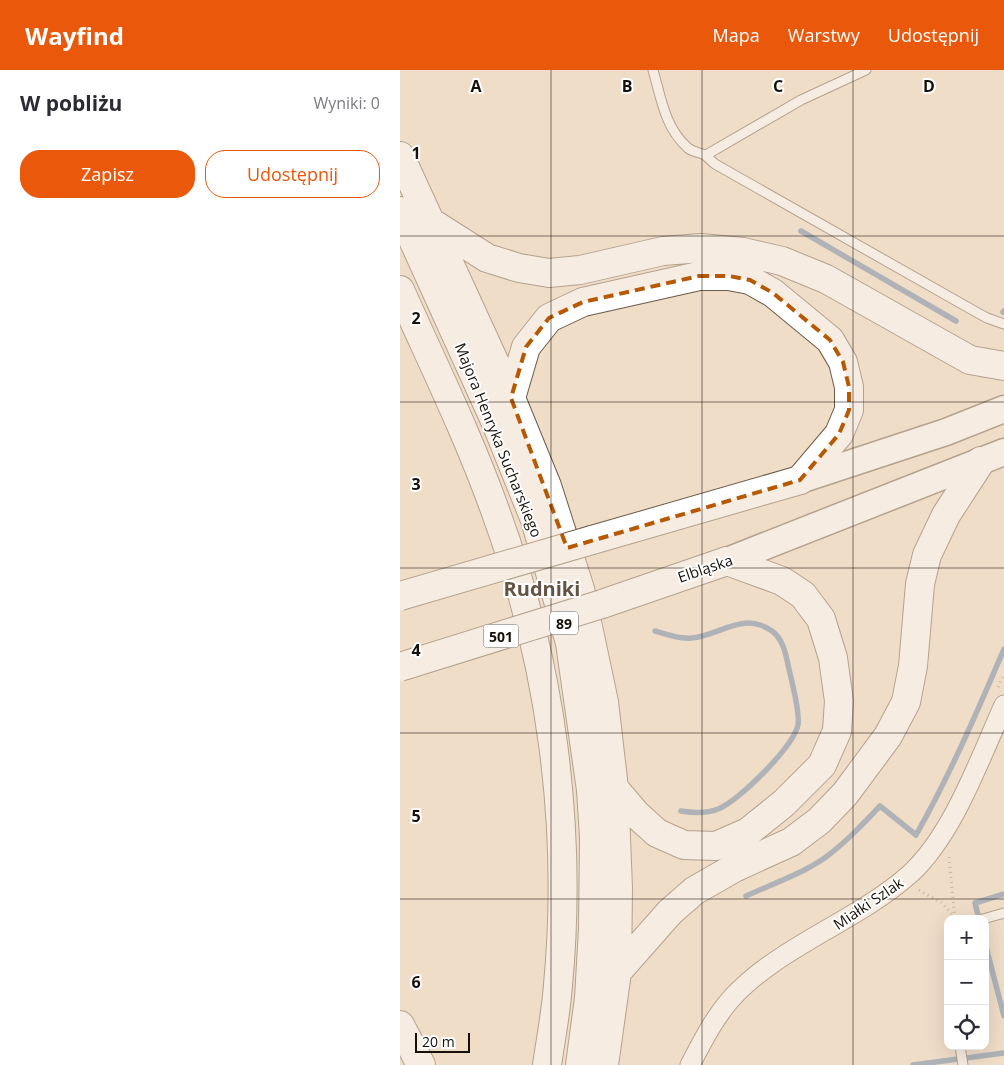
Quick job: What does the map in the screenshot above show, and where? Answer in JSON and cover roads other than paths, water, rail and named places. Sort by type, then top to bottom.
[{"type":"main road","points":[[400,156],[511,398],[547,486],[580,589],[604,702],[614,788],[618,888],[616,972],[604,1065]]},
{"type":"main road","name":"Majora Henryka Sucharskiego","points":[[400,211],[496,423],[534,520],[570,642],[591,790],[594,837],[594,928],[589,998],[580,1065]]},
{"type":"main road","points":[[429,221],[487,258],[519,268],[549,273],[580,270],[663,251],[700,248],[743,252],[775,259],[826,279],[970,360],[1004,366]]},
{"type":"main road","points":[[511,398],[526,347],[549,318],[583,302],[699,276],[729,276],[750,280],[773,293],[830,340],[843,362],[849,387],[849,410],[839,434],[800,480]]},
{"type":"main road","name":"Majora Henryka Sucharskiego","points":[[400,290],[465,433],[496,513],[521,590],[543,685],[556,764],[562,866],[562,916],[558,986],[547,1065]]},
{"type":"main road","points":[[400,596],[800,480],[946,432],[1004,409]]},
{"type":"main road","points":[[616,972],[670,912],[694,891],[734,868],[791,842],[819,821],[846,794],[888,736],[906,702],[913,666],[920,584],[927,556],[946,515],[992,457]]},
{"type":"main road","name":"Elbląska","points":[[400,667],[602,604],[727,561],[992,457]]},
{"type":"main road","points":[[614,788],[637,815],[657,833],[684,845],[716,846],[748,832],[784,803],[822,765],[837,731],[839,700],[833,658],[821,619],[803,595],[782,581],[727,561]]},
{"type":"main road","points":[[400,1025],[421,1065]]},
{"type":"street","name":"Miałki Szlak","points":[[690,1065],[701,1042],[715,1020],[730,1000],[749,982],[776,961],[880,898],[911,873],[935,845],[953,816],[1000,699]]},
{"type":"lane","points":[[653,70],[672,130],[680,141],[692,151],[706,155],[715,164],[975,312],[1004,324]]},
{"type":"lane","points":[[706,155],[801,100],[866,70]]},
{"type":"lane","points":[[989,918],[1004,913]]},
{"type":"lane","points":[[960,1050],[962,1065]]},
{"type":"waterway","points":[[801,231],[956,321]]},
{"type":"waterway","points":[[655,631],[678,637],[692,638],[742,624],[761,625],[772,631],[784,648],[797,705],[798,725],[794,735],[776,759],[739,796],[718,809],[709,812],[681,811]]},
{"type":"waterway","points":[[746,896],[797,874],[826,857],[880,806],[916,835],[952,766],[1004,649]]},
{"type":"waterway","points":[[978,915],[975,903],[1004,894]]},
{"type":"waterway","points":[[989,958],[1004,1016]]},
{"type":"waterway","points":[[913,1065],[1004,1053]]},
{"type":"district","name":"Rudniki","points":[[542,588]]}]
